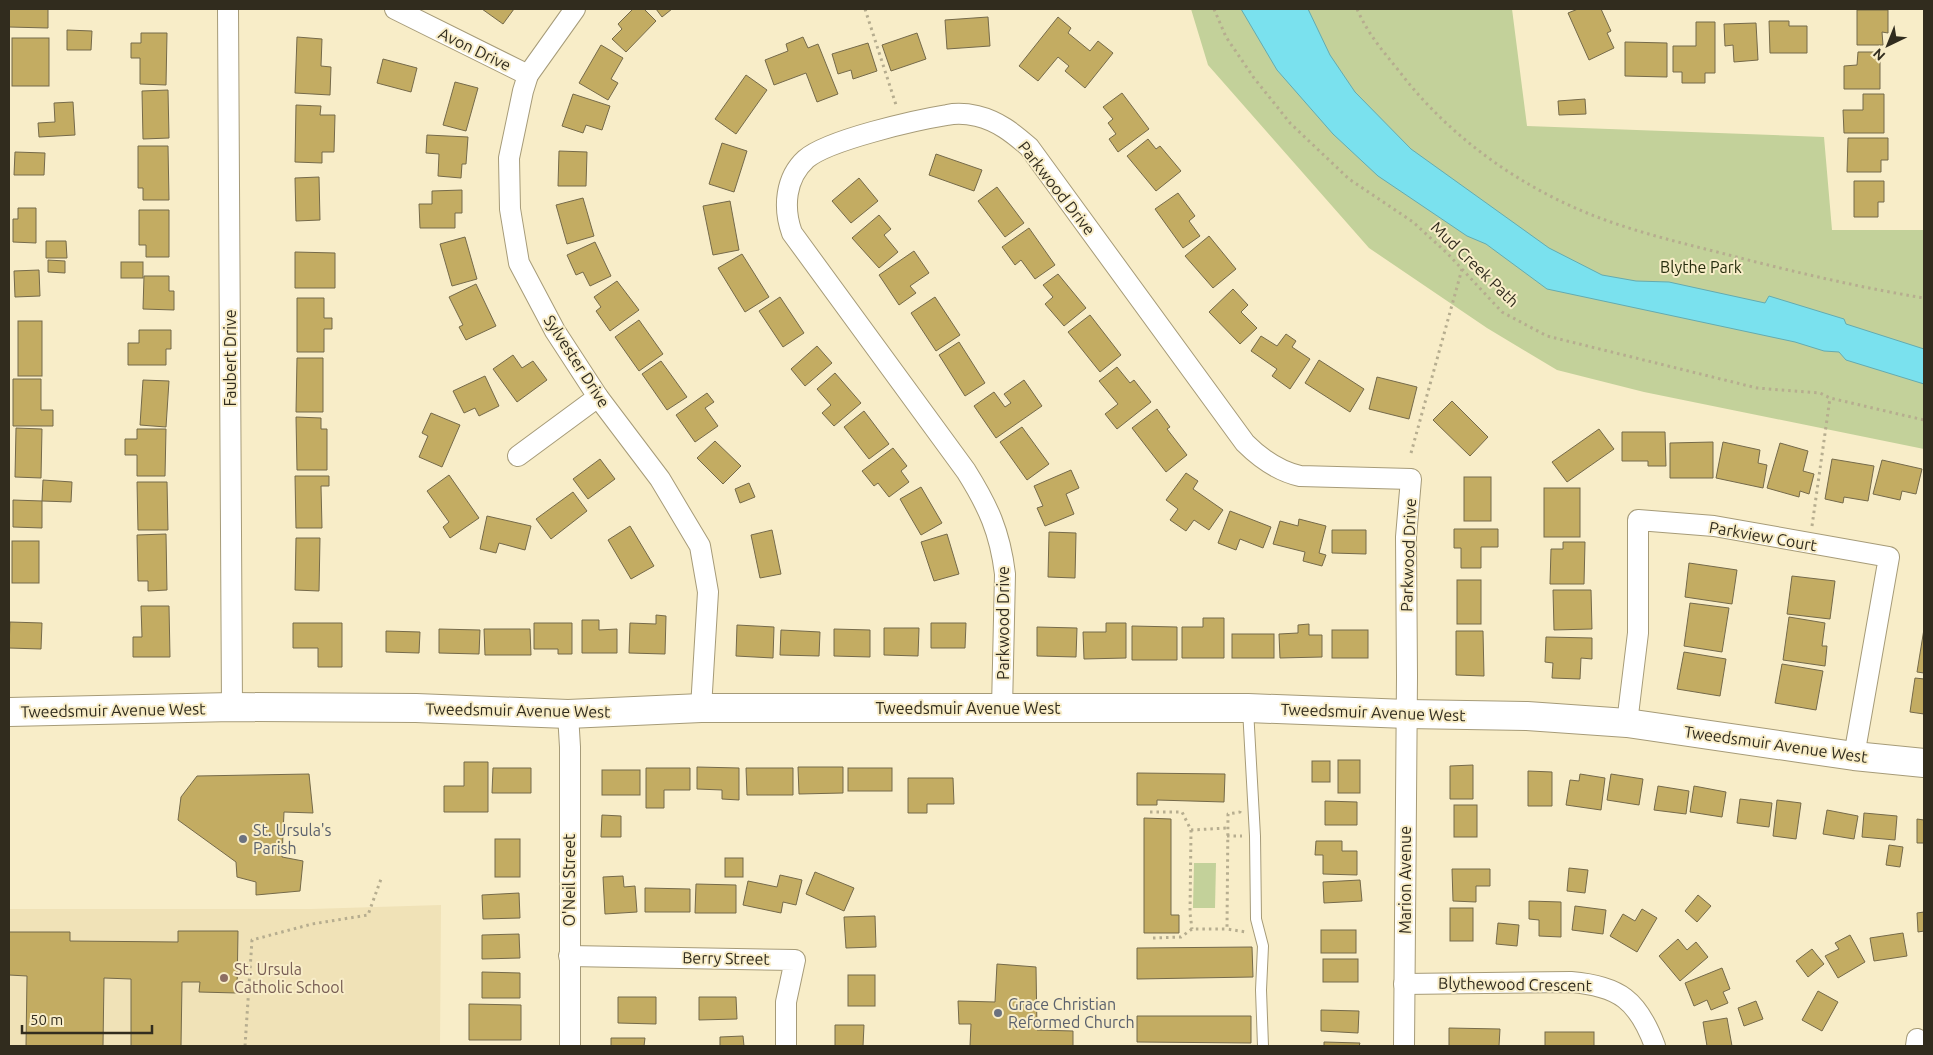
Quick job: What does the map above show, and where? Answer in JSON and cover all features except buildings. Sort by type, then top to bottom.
[{"type":"street","name":"Faubert Drive","points":[[228,9],[232,707]]},
{"type":"street","name":"Avon Drive","points":[[395,9],[528,75]]},
{"type":"street","name":"Sylvester Drive","points":[[575,9],[528,75],[523,91],[509,158],[510,209],[519,263],[555,331],[598,397],[660,479],[700,546],[708,592],[701,708]]},
{"type":"street","name":"Parkwood Drive","points":[[1002,708],[1005,574],[996,529],[985,500],[966,471],[792,233],[786,209],[787,195],[798,169],[807,159],[822,150],[847,140],[902,124],[948,114],[976,116],[1003,126],[1028,147],[1245,443],[1263,459],[1288,473],[1300,476],[1411,479],[1406,537],[1407,714]]},
{"type":"street","points":[[518,456],[598,397]]},
{"type":"street","name":"Parkview Court","points":[[1627,723],[1638,634],[1638,520],[1714,526],[1889,557],[1854,756]]},
{"type":"street","name":"Tweedsmuir Avenue West","points":[[9,712],[232,707],[416,708],[568,714],[701,708],[1248,708],[1528,716],[1627,723],[1854,756],[1924,763]]},
{"type":"street","name":"O'Neil Street","points":[[568,714],[570,747],[570,1046]]},
{"type":"street","name":"Marion Avenue","points":[[1404,1046],[1407,714]]},
{"type":"street","name":"Berry Street","points":[[569,956],[795,960],[786,1002],[786,1046]]},
{"type":"street","name":"Blythewood Crescent","points":[[1404,984],[1571,982],[1594,984],[1617,993],[1633,1005],[1648,1026],[1655,1046]]},
{"type":"lane","points":[[1248,708],[1255,836],[1256,918],[1263,946],[1260,990],[1263,1046]]},
{"type":"path","points":[[866,9],[902,124]]},
{"type":"path","name":"Mud Creek Path","points":[[1214,9],[1226,37],[1254,78],[1290,123],[1348,178],[1413,222],[1462,269],[1502,312],[1547,336],[1757,388],[1820,394],[1924,420]]},
{"type":"path","points":[[1357,9],[1367,31],[1418,97],[1466,141],[1524,183],[1587,213],[1644,233],[1763,264],[1924,298]]},
{"type":"path","points":[[1411,453],[1462,269]]},
{"type":"path","points":[[1810,544],[1830,398]]},
{"type":"path","points":[[1150,812],[1182,812],[1191,830],[1190,913],[1192,929]]},
{"type":"path","points":[[1191,830],[1227,828]]},
{"type":"path","points":[[245,1046],[252,940],[312,924],[368,915],[381,879]]},
{"type":"path","points":[[1153,938],[1181,937],[1192,929],[1227,930]]},
{"type":"shaded area","name":"St. Ursula Catholic School","points":[[441,905],[440,1046],[9,1046],[9,909],[311,909]]},
{"type":"green space","name":"Blythe Park","points":[[1191,9],[1512,9],[1527,126],[1824,137],[1832,230],[1924,230],[1924,449],[1644,392],[1557,370],[1487,328],[1369,248],[1208,65]]},
{"type":"green space","points":[[1194,863],[1216,863],[1215,908],[1193,908]]},
{"type":"water","points":[[1241,9],[1308,9],[1330,55],[1355,92],[1411,149],[1549,248],[1602,275],[1636,281],[1669,282],[1765,303],[1769,296],[1844,319],[1846,324],[1924,349],[1924,384],[1846,360],[1839,352],[1824,351],[1795,342],[1547,289],[1486,244],[1467,236],[1378,176],[1333,134],[1277,70]]},
{"type":"place","name":"St. Ursula's Parish","points":[[243,839]]},
{"type":"place","name":"St. Ursula Catholic School","points":[[224,978]]},
{"type":"place","name":"Grace Christian Reformed Church","points":[[998,1013]]}]
